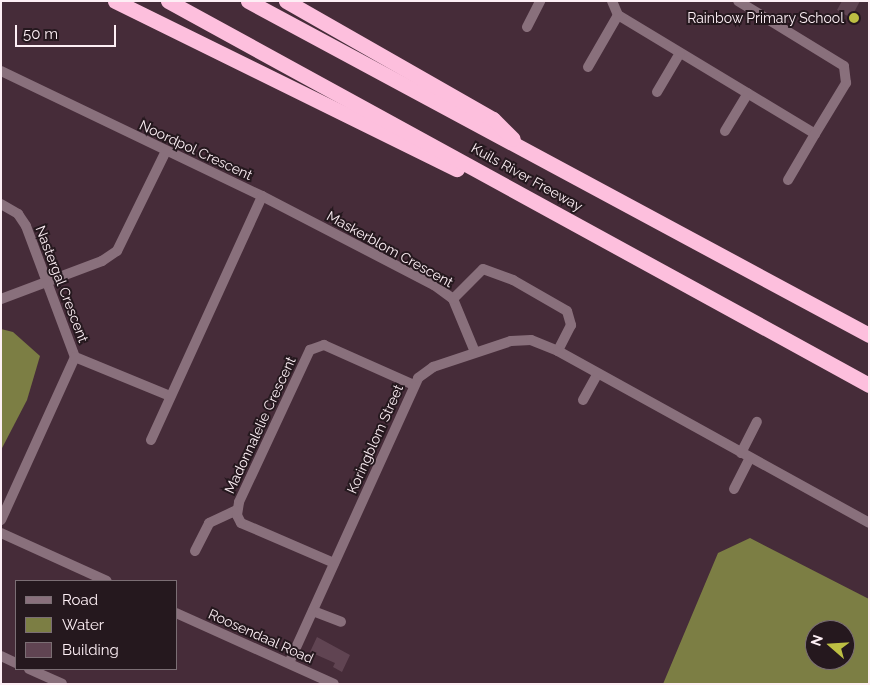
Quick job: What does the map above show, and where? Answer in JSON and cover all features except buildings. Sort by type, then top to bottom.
[{"type":"highway","points":[[115,1],[474,178],[542,204]]},
{"type":"highway","name":"Kuils River Freeway","points":[[168,1],[542,204],[869,385]]},
{"type":"highway","name":"Kuils River Freeway","points":[[248,1],[869,336]]},
{"type":"highway","points":[[286,1],[493,119],[526,152]]},
{"type":"street","points":[[526,27],[540,1]]},
{"type":"street","points":[[612,1],[618,15],[816,134]]},
{"type":"street","points":[[738,1],[844,66],[846,83],[788,180]]},
{"type":"street","points":[[588,67],[618,15]]},
{"type":"street","points":[[657,92],[680,53]]},
{"type":"street","name":"Noordpol Crescent","points":[[1,71],[262,196],[151,440]]},
{"type":"street","points":[[724,131],[748,93]]},
{"type":"street","points":[[1,299],[102,261],[117,251],[166,151]]},
{"type":"street","name":"Maskerblom Crescent","points":[[262,196],[405,269],[453,300],[475,352]]},
{"type":"street","name":"Nastergal Crescent","points":[[1,204],[22,219],[75,357],[1,520]]},
{"type":"street","points":[[453,300],[482,269],[514,280],[567,311],[570,329],[558,351]]},
{"type":"street","name":"Koringblom Street","points":[[289,663],[414,385],[427,370],[475,352],[525,339],[558,351],[869,523]]},
{"type":"street","name":"Madonnalelie Crescent","points":[[334,563],[241,523],[237,510],[310,350],[324,345],[414,385]]},
{"type":"street","points":[[75,357],[170,396]]},
{"type":"street","points":[[583,400],[598,374]]},
{"type":"street","points":[[734,489],[757,422]]},
{"type":"street","points":[[195,550],[209,524],[237,510]]},
{"type":"street","points":[[1,533],[105,580]]},
{"type":"street","points":[[313,611],[341,622]]},
{"type":"street","name":"Roosendaal Road","points":[[178,613],[334,684]]},
{"type":"street","points":[[1,656],[15,663]]},
{"type":"street","points":[[30,670],[62,684]]},
{"type":"water","points":[[1,329],[13,332],[40,356],[27,400],[1,450]]},
{"type":"water","points":[[750,538],[869,599],[869,684],[663,684],[718,553]]},
{"type":"place","name":"Rainbow Primary School","points":[[854,18]]}]
